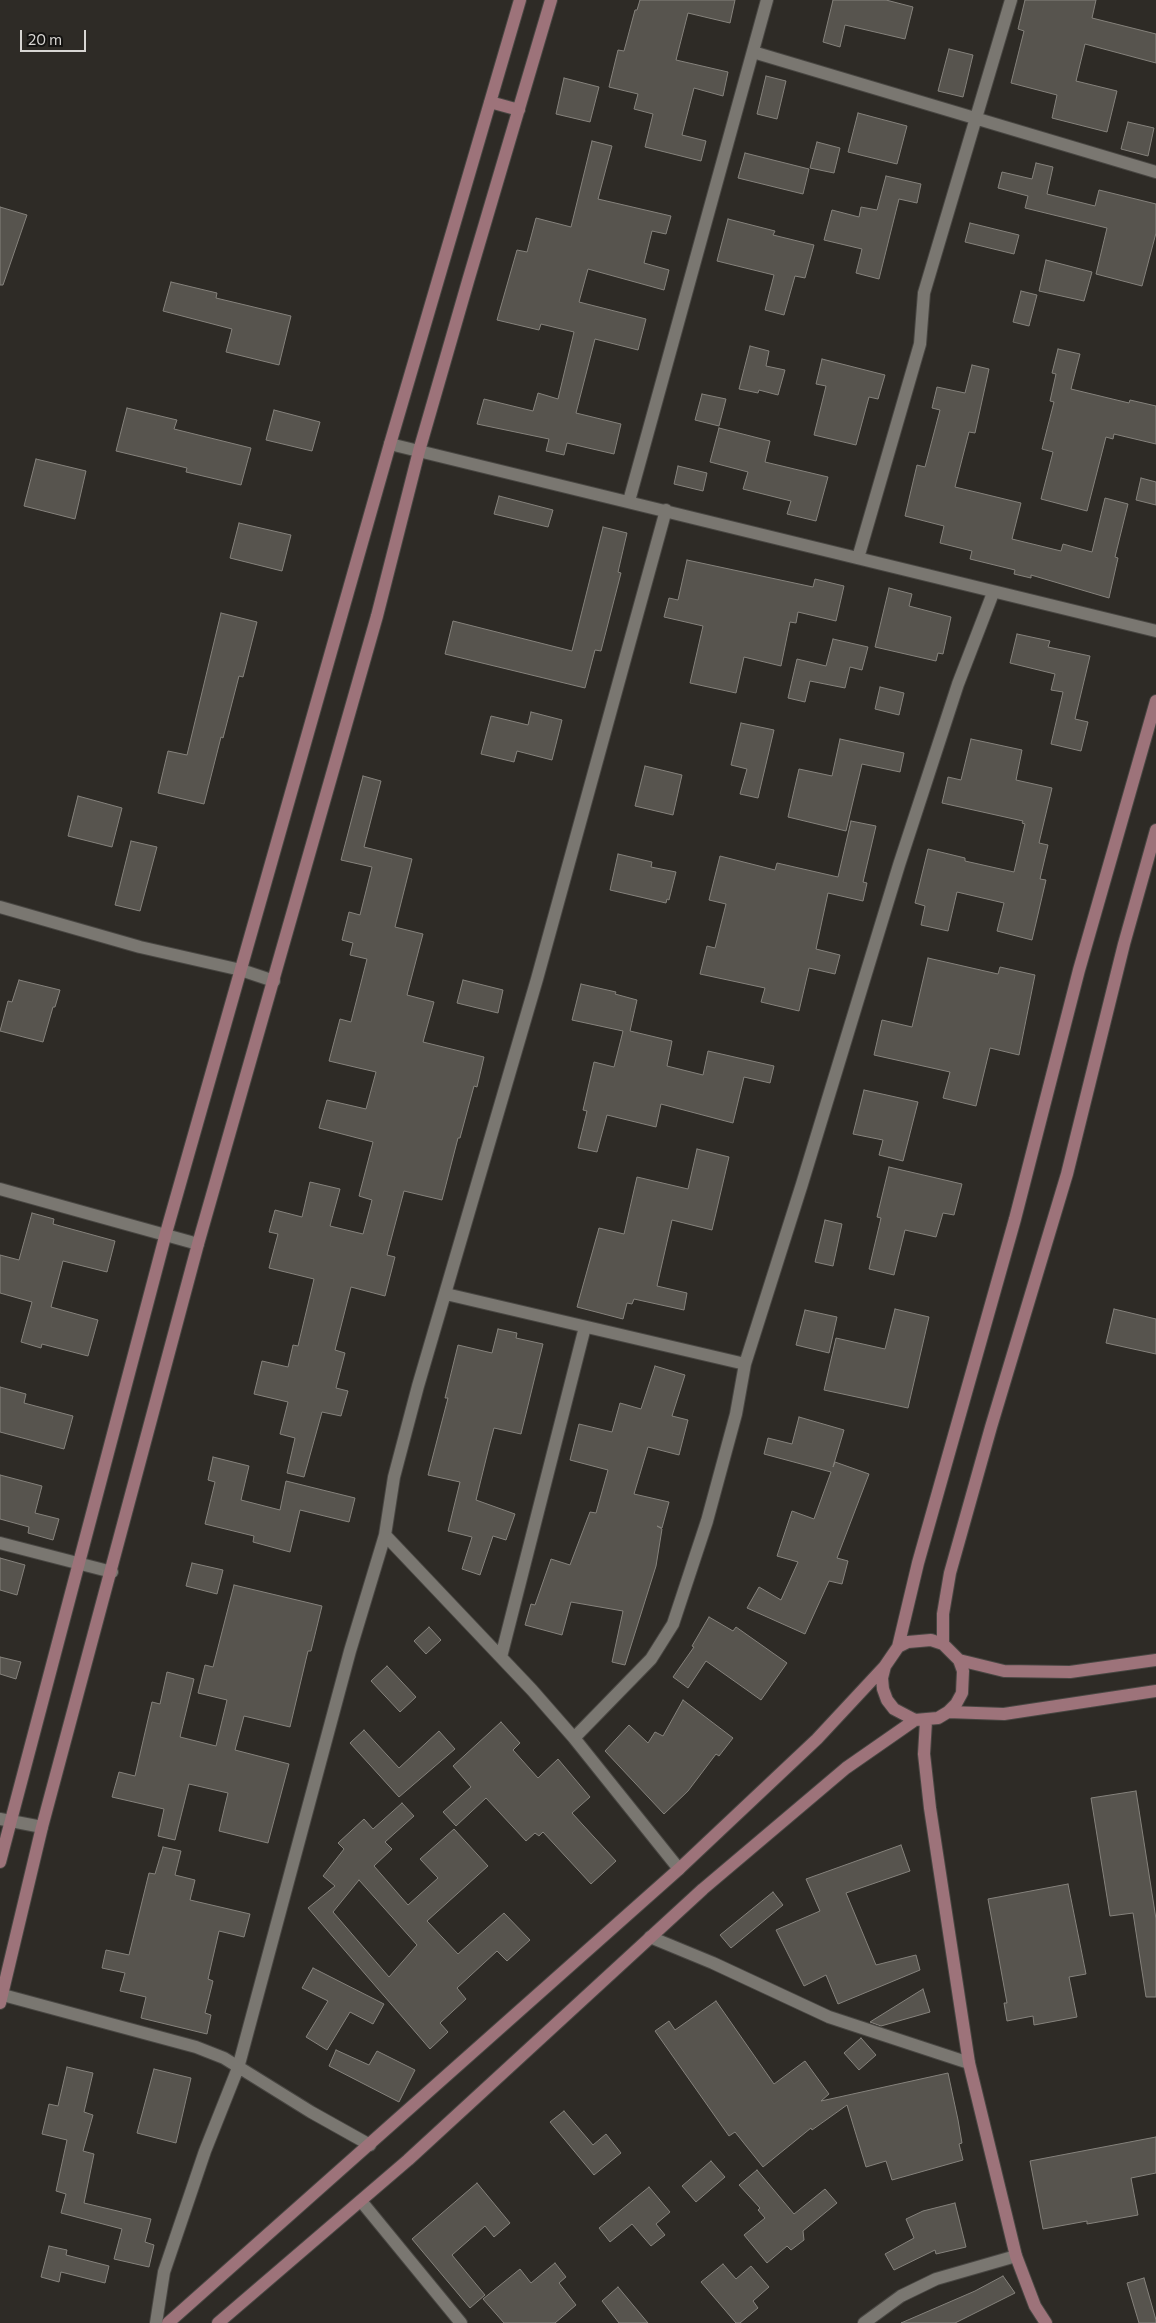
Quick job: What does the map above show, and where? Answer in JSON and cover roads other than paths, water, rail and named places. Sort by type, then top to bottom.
[{"type":"main road","points":[[0,1862],[6,1820],[80,1562],[166,1233],[390,444],[520,0]]},
{"type":"main road","points":[[1,1999],[42,1828],[112,1572],[198,1244],[377,616],[419,451],[551,0]]},
{"type":"main road","points":[[490,102],[519,110]]},
{"type":"main road","points":[[168,2323],[679,1869],[817,1739],[885,1666],[898,1647],[918,1563],[1015,1219],[1078,970],[1156,701]]},
{"type":"main road","points":[[942,1644],[950,1573],[991,1427],[1067,1174],[1124,944],[1156,830]]},
{"type":"main road","points":[[218,2323],[361,2201],[703,1889],[846,1768],[920,1720],[938,1718],[948,1712],[962,1694],[963,1671],[959,1660],[942,1644],[931,1640],[920,1639],[898,1647]]},
{"type":"main road","points":[[959,1660],[1004,1671],[1070,1672],[1156,1660]]},
{"type":"main road","points":[[885,1666],[882,1678],[887,1700],[894,1709],[920,1720]]},
{"type":"main road","points":[[948,1712],[1004,1714],[1156,1691]]},
{"type":"main road","points":[[920,1720],[930,1808],[969,2063],[1016,2256],[1035,2306],[1046,2323]]},
{"type":"street","points":[[629,501],[767,0]]},
{"type":"street","points":[[858,558],[920,344],[924,292],[1012,0]]},
{"type":"street","points":[[753,52],[1156,172]]},
{"type":"street","points":[[390,444],[666,510],[993,593],[1156,631]]},
{"type":"street","points":[[156,2323],[164,2272],[205,2151],[238,2068],[350,1651],[385,1535],[394,1477],[418,1386],[537,979],[666,510]]},
{"type":"street","points":[[574,1738],[651,1659],[673,1624],[707,1521],[736,1414],[745,1364],[899,865],[958,684],[993,593]]},
{"type":"street","points":[[0,907],[140,947],[240,970],[274,981]]},
{"type":"street","points":[[0,1189],[166,1233],[198,1244]]},
{"type":"street","points":[[446,1294],[745,1364]]},
{"type":"street","points":[[500,1656],[585,1327]]},
{"type":"street","points":[[385,1535],[500,1656],[574,1738],[679,1869]]},
{"type":"street","points":[[0,1543],[80,1562],[112,1572]]},
{"type":"street","points":[[6,1820],[42,1828]]},
{"type":"street","points":[[650,1938],[713,1963],[829,2017],[969,2063]]},
{"type":"street","points":[[1,1999],[196,2047],[224,2058],[370,2145]]},
{"type":"street","points":[[361,2201],[460,2323]]},
{"type":"street","points":[[864,2323],[901,2296],[936,2279],[1016,2256]]}]
